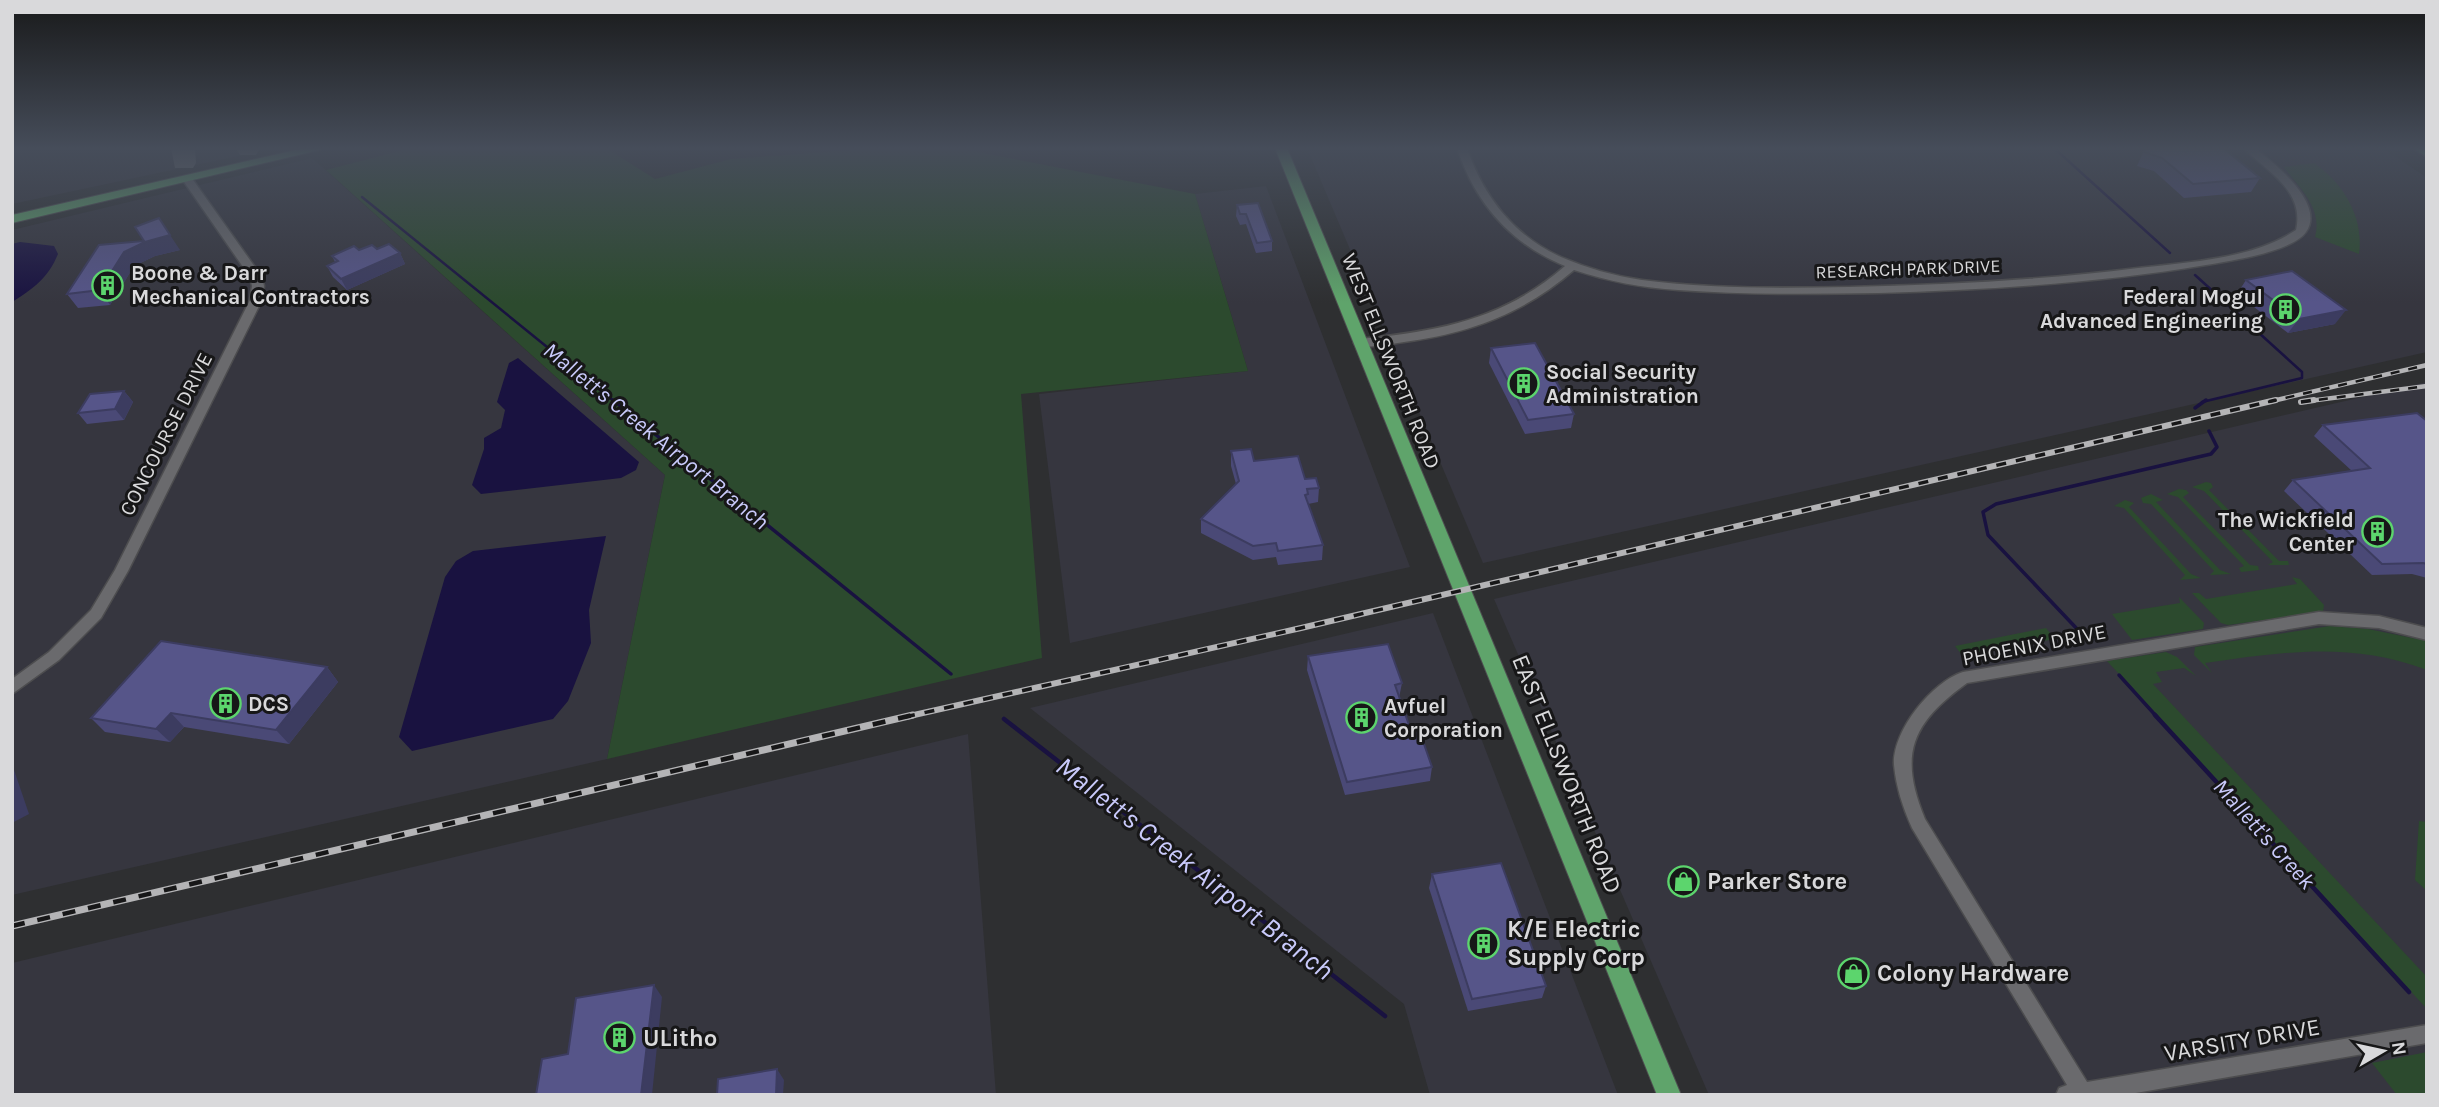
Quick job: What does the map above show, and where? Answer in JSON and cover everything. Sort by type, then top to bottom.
[{"type":"main road","points":[[12,219],[97,200]]},
{"type":"main road","name":"WEST ELLSWORTH ROAD","points":[[1302,200],[1462,590]]},
{"type":"main road","name":"EAST ELLSWORTH ROAD","points":[[1462,590],[1669,1095]]},
{"type":"street","name":"CONCOURSE DRIVE","points":[[12,688],[54,656],[96,614],[121,571],[256,300],[256,277],[202,200]]},
{"type":"street","name":"RESEARCH PARK DRIVE","points":[[1486,200],[1494,211],[1545,255],[1572,266],[1645,284],[1901,289],[2051,281],[2218,260],[2271,250],[2289,243],[2301,234],[2304,220],[2298,200]]},
{"type":"street","points":[[1360,343],[1428,335],[1487,321],[1510,312],[1541,293],[1572,266]]},
{"type":"street","name":"PHOENIX DRIVE","points":[[2074,1093],[1917,823],[1909,801],[1902,762],[1918,717],[1938,696],[1964,677],[2038,663],[2319,618],[2379,622],[2427,634]]},
{"type":"street","name":"VARSITY DRIVE","points":[[2074,1093],[2427,1034]]},
{"type":"shaded area","points":[[12,200],[32,200],[12,204]]},
{"type":"shaded area","points":[[138,200],[358,200],[665,475],[607,759],[12,895],[12,230]]},
{"type":"shaded area","points":[[1197,200],[1271,200],[1410,567],[1070,643],[1039,394],[1248,371]]},
{"type":"shaded area","points":[[1329,200],[2427,200],[2427,352],[1483,563]]},
{"type":"shaded area","points":[[20,242],[54,246],[58,254],[40,282],[12,302],[12,244]]},
{"type":"shaded area","points":[[518,358],[639,462],[636,470],[621,478],[481,494],[472,485],[484,449],[484,438],[501,428],[505,410],[497,402],[509,363]]},
{"type":"shaded area","points":[[2427,382],[2427,1095],[1709,1095],[1494,599]]},
{"type":"shaded area","points":[[606,536],[589,610],[591,643],[568,701],[553,719],[412,751],[399,737],[445,577],[456,561],[473,551]]},
{"type":"shaded area","points":[[1433,613],[1618,1095],[1430,1095],[1404,1004],[1030,708]]},
{"type":"shaded area","points":[[968,734],[996,1095],[12,1095],[12,963]]},
{"type":"green space","points":[[359,200],[1197,200],[1248,371],[1021,394],[1042,658],[607,759],[665,475]]},
{"type":"green space","points":[[2308,200],[2349,200],[2358,227],[2359,254],[2315,237],[2317,226]]},
{"type":"green space","points":[[2206,482],[2213,487],[2209,490],[2279,561],[2288,561],[2289,565],[2268,565],[2273,562],[2204,491],[2192,487]]},
{"type":"green space","points":[[2179,489],[2189,493],[2183,497],[2250,565],[2258,566],[2259,570],[2241,572],[2239,568],[2244,566],[2178,497],[2167,494]]},
{"type":"green space","points":[[2151,494],[2163,500],[2156,502],[2220,570],[2231,574],[2210,575],[2214,571],[2151,504],[2143,503],[2141,498]]},
{"type":"green space","points":[[2125,500],[2134,503],[2129,507],[2191,574],[2201,578],[2180,580],[2185,575],[2124,508],[2114,506]]},
{"type":"green space","points":[[2292,577],[2300,579],[2324,605],[2323,612],[2228,625],[2221,623],[2192,593],[2199,593],[2206,599],[2297,584]]},
{"type":"green space","points":[[2179,597],[2204,623],[2203,629],[2132,640],[2112,614],[2180,603]]},
{"type":"green space","points":[[2330,626],[2368,629],[2427,641],[2427,670],[2371,655],[2316,652],[2262,655],[2205,663],[2212,673],[2194,655],[2195,647]]},
{"type":"green space","points":[[2046,628],[2055,639],[1962,655],[1955,646]]},
{"type":"green space","points":[[2166,652],[2177,657],[2196,676],[2184,668],[2156,672],[2162,682],[2153,684],[2427,977],[2427,1009],[2107,661]]},
{"type":"green space","points":[[2419,821],[2427,822],[2427,891],[2415,880]]},
{"type":"green space","points":[[2427,1052],[2427,1095],[2397,1095],[2372,1063]]},
{"type":"building","points":[[1258,203],[1272,241],[1257,243],[1246,214],[1240,214],[1237,205]]},
{"type":"building","points":[[159,218],[170,235],[145,242],[124,252],[100,290],[67,294],[99,245],[144,241],[135,227]]},
{"type":"building","points":[[389,244],[400,253],[341,279],[327,266],[338,261],[332,256],[354,246],[359,250],[372,245],[377,249]]},
{"type":"building","points":[[2292,271],[2346,310],[2299,319],[2246,280]]},
{"type":"building","name":"Social Security Administration","points":[[1535,343],[1574,414],[1528,420],[1491,348]]},
{"type":"building","points":[[124,391],[115,409],[78,413],[90,394]]},
{"type":"building","name":"The Wickfield Center","points":[[2417,413],[2427,421],[2427,564],[2382,564],[2293,480],[2370,468],[2323,425]]},
{"type":"building","points":[[1251,449],[1254,461],[1298,456],[1305,479],[1316,478],[1319,488],[1307,489],[1308,494],[1305,495],[1323,545],[1278,551],[1276,543],[1253,546],[1201,519],[1239,481],[1231,451]]},
{"type":"building","name":"DCS","points":[[161,641],[327,667],[276,730],[171,713],[156,729],[91,718]]},
{"type":"building","name":"Avfuel Corporation","points":[[1388,644],[1402,683],[1395,685],[1409,725],[1417,724],[1432,767],[1347,782],[1308,656]]},
{"type":"building","name":"K/E Electric Supply Corp","points":[[1501,863],[1546,986],[1472,999],[1432,874]]},
{"type":"building","name":"ULitho","points":[[654,985],[641,1095],[536,1095],[542,1059],[568,1054],[576,998]]},
{"type":"building","points":[[777,1069],[776,1095],[717,1095],[718,1079]]},
{"type":"waterway","name":"Mallett's Creek Airport Branch","points":[[365,200],[615,402]]},
{"type":"waterway","name":"Mallett's Creek","points":[[2111,200],[2170,253]]},
{"type":"waterway","name":"Mallett's Creek","points":[[2195,275],[2302,372],[2302,378],[2204,402]]},
{"type":"waterway","name":"Mallett's Creek Airport Branch","points":[[613,400],[951,674]]},
{"type":"waterway","name":"Mallett's Creek","points":[[2195,408],[2204,402]]},
{"type":"waterway","name":"Mallett's Creek","points":[[2079,631],[1988,535],[1983,512],[1996,504],[2211,454],[2217,447],[2209,431]]},
{"type":"waterway","name":"Mallett's Creek","points":[[2119,675],[2157,717]]},
{"type":"waterway","name":"Mallett's Creek","points":[[2155,715],[2409,992]]},
{"type":"waterway","name":"Mallett's Creek Airport Branch","points":[[1004,719],[1385,1016]]},
{"type":"railway","points":[[2268,402],[2427,365]]},
{"type":"railway","points":[[2314,400],[2301,402],[2427,386]]},
{"type":"railway","points":[[905,717],[1301,628],[2276,400]]},
{"type":"railway","points":[[12,926],[913,715]]},
{"type":"place","name":"Boone & Darr Mechanical Contractors","points":[[108,285]]},
{"type":"place","name":"Federal Mogul Advanced Engineering","points":[[2286,309]]},
{"type":"place","name":"Social Security Administration","points":[[1523,384]]},
{"type":"place","name":"The Wickfield Center","points":[[2377,532]]},
{"type":"place","name":"DCS","points":[[225,704]]},
{"type":"place","name":"Avfuel Corporation","points":[[1361,718]]},
{"type":"place","name":"Parker Store","points":[[1684,881]]},
{"type":"place","name":"K/E Electric Supply Corp","points":[[1484,943]]},
{"type":"place","name":"Colony Hardware","points":[[1854,973]]},
{"type":"place","name":"ULitho","points":[[620,1038]]}]
